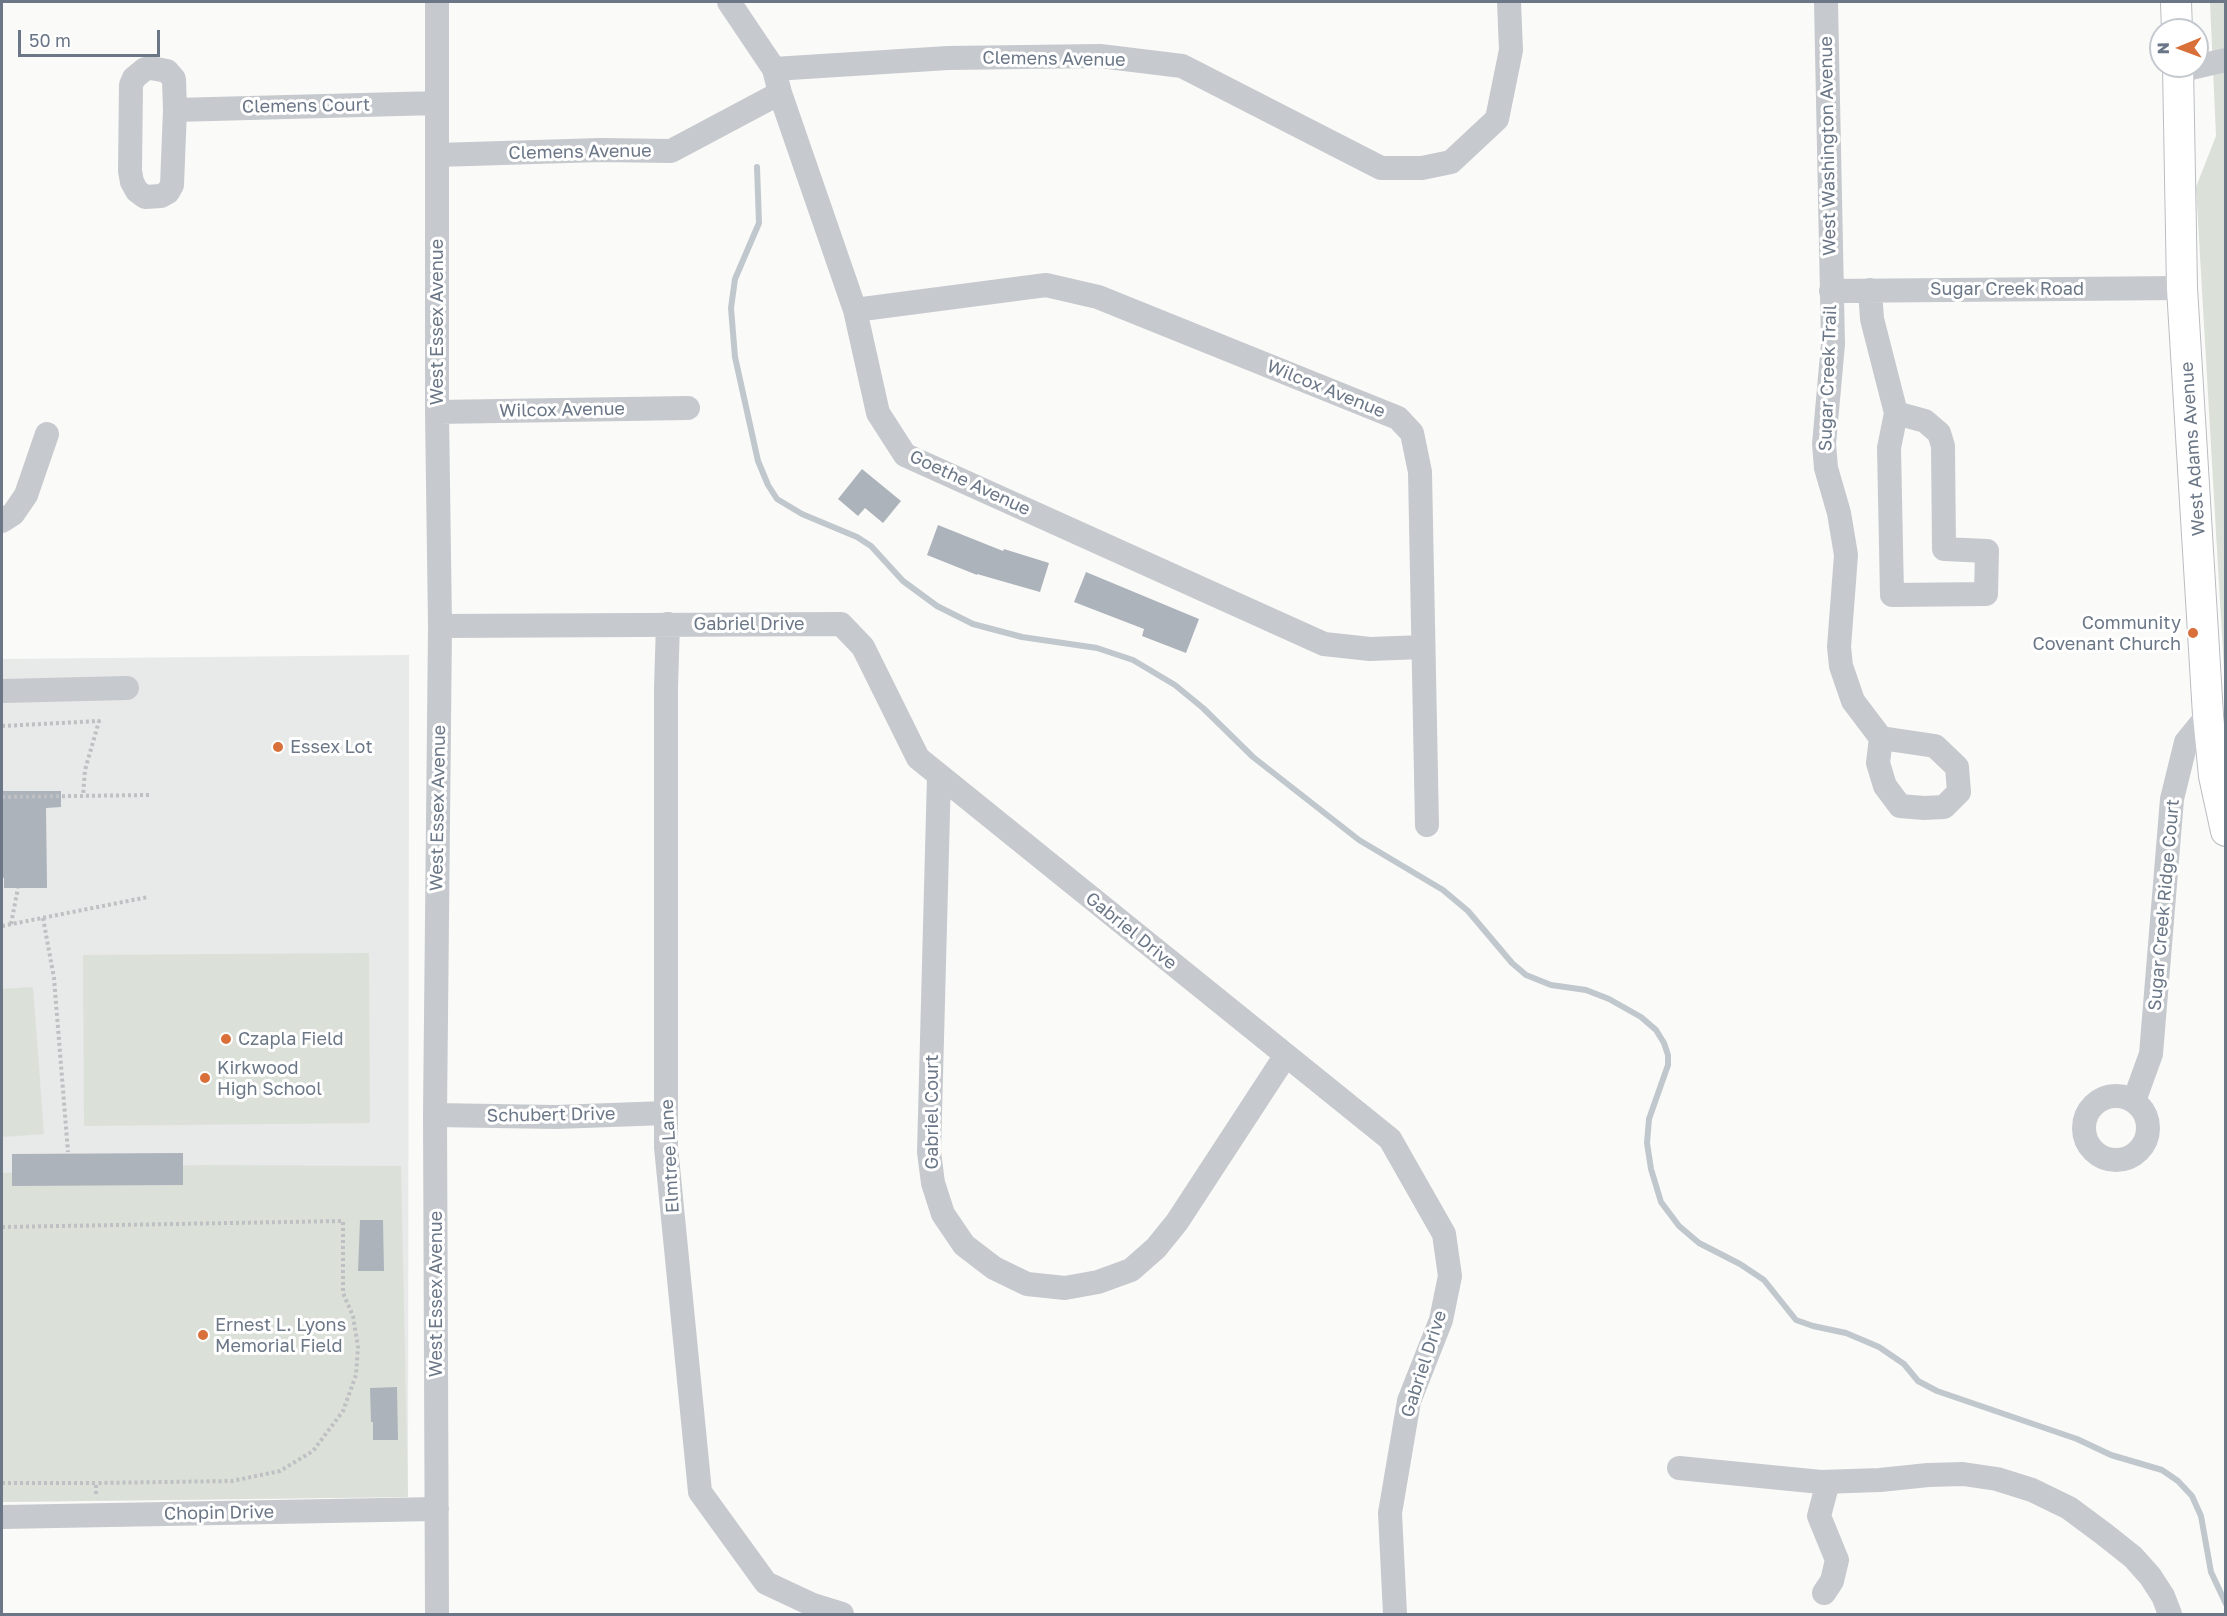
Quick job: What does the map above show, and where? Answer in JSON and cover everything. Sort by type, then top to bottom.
[{"type":"main road","points":[[2176,2],[2177,18]]},
{"type":"main road","name":"West Adams Avenue","points":[[2178,78],[2182,288],[2208,715],[2214,776],[2226,831]]},
{"type":"street","name":"West Essex Avenue","points":[[437,2],[437,412],[440,626],[435,1115],[437,1614]]},
{"type":"street","name":"Goethe Avenue","points":[[729,2],[774,69],[780,93],[855,310],[878,413],[905,455],[1324,644],[1370,649],[1423,646]]},
{"type":"street","name":"Clemens Avenue","points":[[774,69],[948,58],[1100,56],[1182,66],[1381,168],[1422,168],[1451,162],[1497,119],[1511,50],[1509,2]]},
{"type":"street","name":"West Washington Avenue","points":[[1826,2],[1831,291]]},
{"type":"street","points":[[2209,63],[2226,60]]},
{"type":"street","points":[[145,69],[167,71],[174,79],[175,110],[172,185],[168,192],[161,196],[145,197],[137,191],[130,171],[130,95],[135,78],[145,69]]},
{"type":"street","name":"Clemens Avenue","points":[[437,155],[601,150],[671,151],[780,93]]},
{"type":"street","name":"Clemens Court","points":[[175,110],[437,103]]},
{"type":"street","name":"Wilcox Avenue","points":[[855,310],[1046,285],[1098,297],[1398,418],[1412,433],[1420,471],[1426,825]]},
{"type":"street","name":"Sugar Creek Road","points":[[1831,291],[2182,288]]},
{"type":"street","points":[[1870,290],[1872,320],[1896,413],[1889,448],[1892,595],[1986,594],[1987,551],[1944,549],[1943,446],[1939,433],[1925,421],[1896,413]]},
{"type":"street","name":"Sugar Creek Trail","points":[[1831,291],[1833,344],[1824,444],[1826,468],[1839,513],[1846,555],[1840,657],[1853,700],[1881,738]]},
{"type":"street","name":"Wilcox Avenue","points":[[437,412],[688,408]]},
{"type":"street","points":[[2,520],[13,514],[26,495],[47,434]]},
{"type":"street","name":"Elmtree Lane","points":[[668,624],[666,1147],[700,1492],[766,1583],[813,1605],[842,1614]]},
{"type":"street","name":"Gabriel Drive","points":[[440,626],[841,624],[863,647],[918,758],[1390,1139],[1444,1234],[1450,1276],[1441,1320],[1408,1401],[1390,1513],[1395,1614]]},
{"type":"street","points":[[2,691],[127,688]]},
{"type":"street","name":"Sugar Creek Ridge Court","points":[[2134,1101],[2151,1054],[2172,799],[2186,742],[2208,715]]},
{"type":"street","name":"Gabriel Court","points":[[939,775],[929,1152],[933,1183],[943,1214],[964,1245],[994,1268],[1027,1284],[1065,1288],[1098,1282],[1131,1270],[1156,1248],[1177,1222],[1286,1055]]},
{"type":"street","name":"Schubert Drive","points":[[435,1115],[556,1117],[666,1113]]},
{"type":"street","points":[[1679,1468],[1828,1482],[1963,1474],[1997,1479],[2032,1490],[2069,1508],[2133,1557],[2150,1576],[2163,1596],[2170,1614]]},
{"type":"street","points":[[1824,1593],[1832,1581],[1837,1560],[1819,1516],[1828,1482]]},
{"type":"street","name":"Chopin Drive","points":[[2,1517],[437,1509]]},
{"type":"path","points":[[2,726],[99,721],[85,770],[83,796]]},
{"type":"path","points":[[2,797],[149,795]]},
{"type":"path","points":[[11,924],[18,888]]},
{"type":"path","points":[[2,926],[148,897]]},
{"type":"path","points":[[43,918],[54,978],[68,1152]]},
{"type":"path","points":[[2,1227],[343,1221],[343,1293],[353,1316],[358,1347],[356,1375],[343,1411],[314,1451],[280,1471],[232,1481],[2,1484]]},
{"type":"path","points":[[96,1483],[96,1500]]},
{"type":"shaded area","points":[[2210,2],[2225,2],[2225,688],[2196,187],[2216,136]]},
{"type":"shaded area","name":"Kirkwood High School","points":[[409,655],[408,1497],[2,1502],[2,659]]},
{"type":"shaded area","name":"Czapla Field","points":[[369,953],[370,1123],[84,1126],[83,955]]},
{"type":"shaded area","points":[[33,987],[44,1134],[2,1137],[2,989]]},
{"type":"shaded area","name":"Ernest L. Lyons Memorial Field","points":[[201,1165],[401,1166],[408,1497],[2,1502],[2,1173]]},
{"type":"building","points":[[862,469],[901,501],[883,523],[865,508],[858,516],[838,499]]},
{"type":"building","points":[[938,525],[1003,551],[1004,549],[1049,563],[1040,592],[977,575],[927,555]]},
{"type":"building","points":[[1086,572],[1199,619],[1186,653],[1142,636],[1144,629],[1074,602]]},
{"type":"building","points":[[2,791],[61,791],[61,807],[46,808],[47,888],[4,888]]},
{"type":"building","points":[[183,1153],[183,1185],[12,1186],[12,1154]]},
{"type":"building","points":[[360,1220],[383,1220],[384,1271],[358,1271]]},
{"type":"building","points":[[397,1387],[398,1440],[373,1440],[370,1388]]},
{"type":"waterway","points":[[757,167],[759,223],[735,279],[731,308],[735,357],[758,461],[777,499],[802,514],[857,537],[871,546],[903,581],[937,606],[973,624],[1022,637],[1097,648],[1133,660],[1175,685],[1203,708],[1253,757],[1359,840],[1443,890],[1468,911],[1512,963],[1526,975],[1551,985],[1586,990],[1609,999],[1641,1017],[1656,1030],[1668,1055],[1668,1065],[1649,1119],[1647,1143],[1651,1169],[1661,1202],[1679,1226],[1699,1243],[1740,1264],[1764,1280],[1796,1320],[1846,1333],[1879,1347],[1904,1364],[1918,1381],[1937,1391],[2077,1439],[2111,1455],[2162,1470],[2178,1481],[2192,1496],[2201,1516],[2211,1572],[2226,1604]]},
{"type":"place","name":"Community Covenant Church","points":[[2193,633]]},
{"type":"place","name":"Essex Lot","points":[[278,747]]},
{"type":"place","name":"Czapla Field","points":[[226,1039]]},
{"type":"place","name":"Kirkwood High School","points":[[205,1078]]},
{"type":"place","name":"Ernest L. Lyons Memorial Field","points":[[203,1335]]}]
